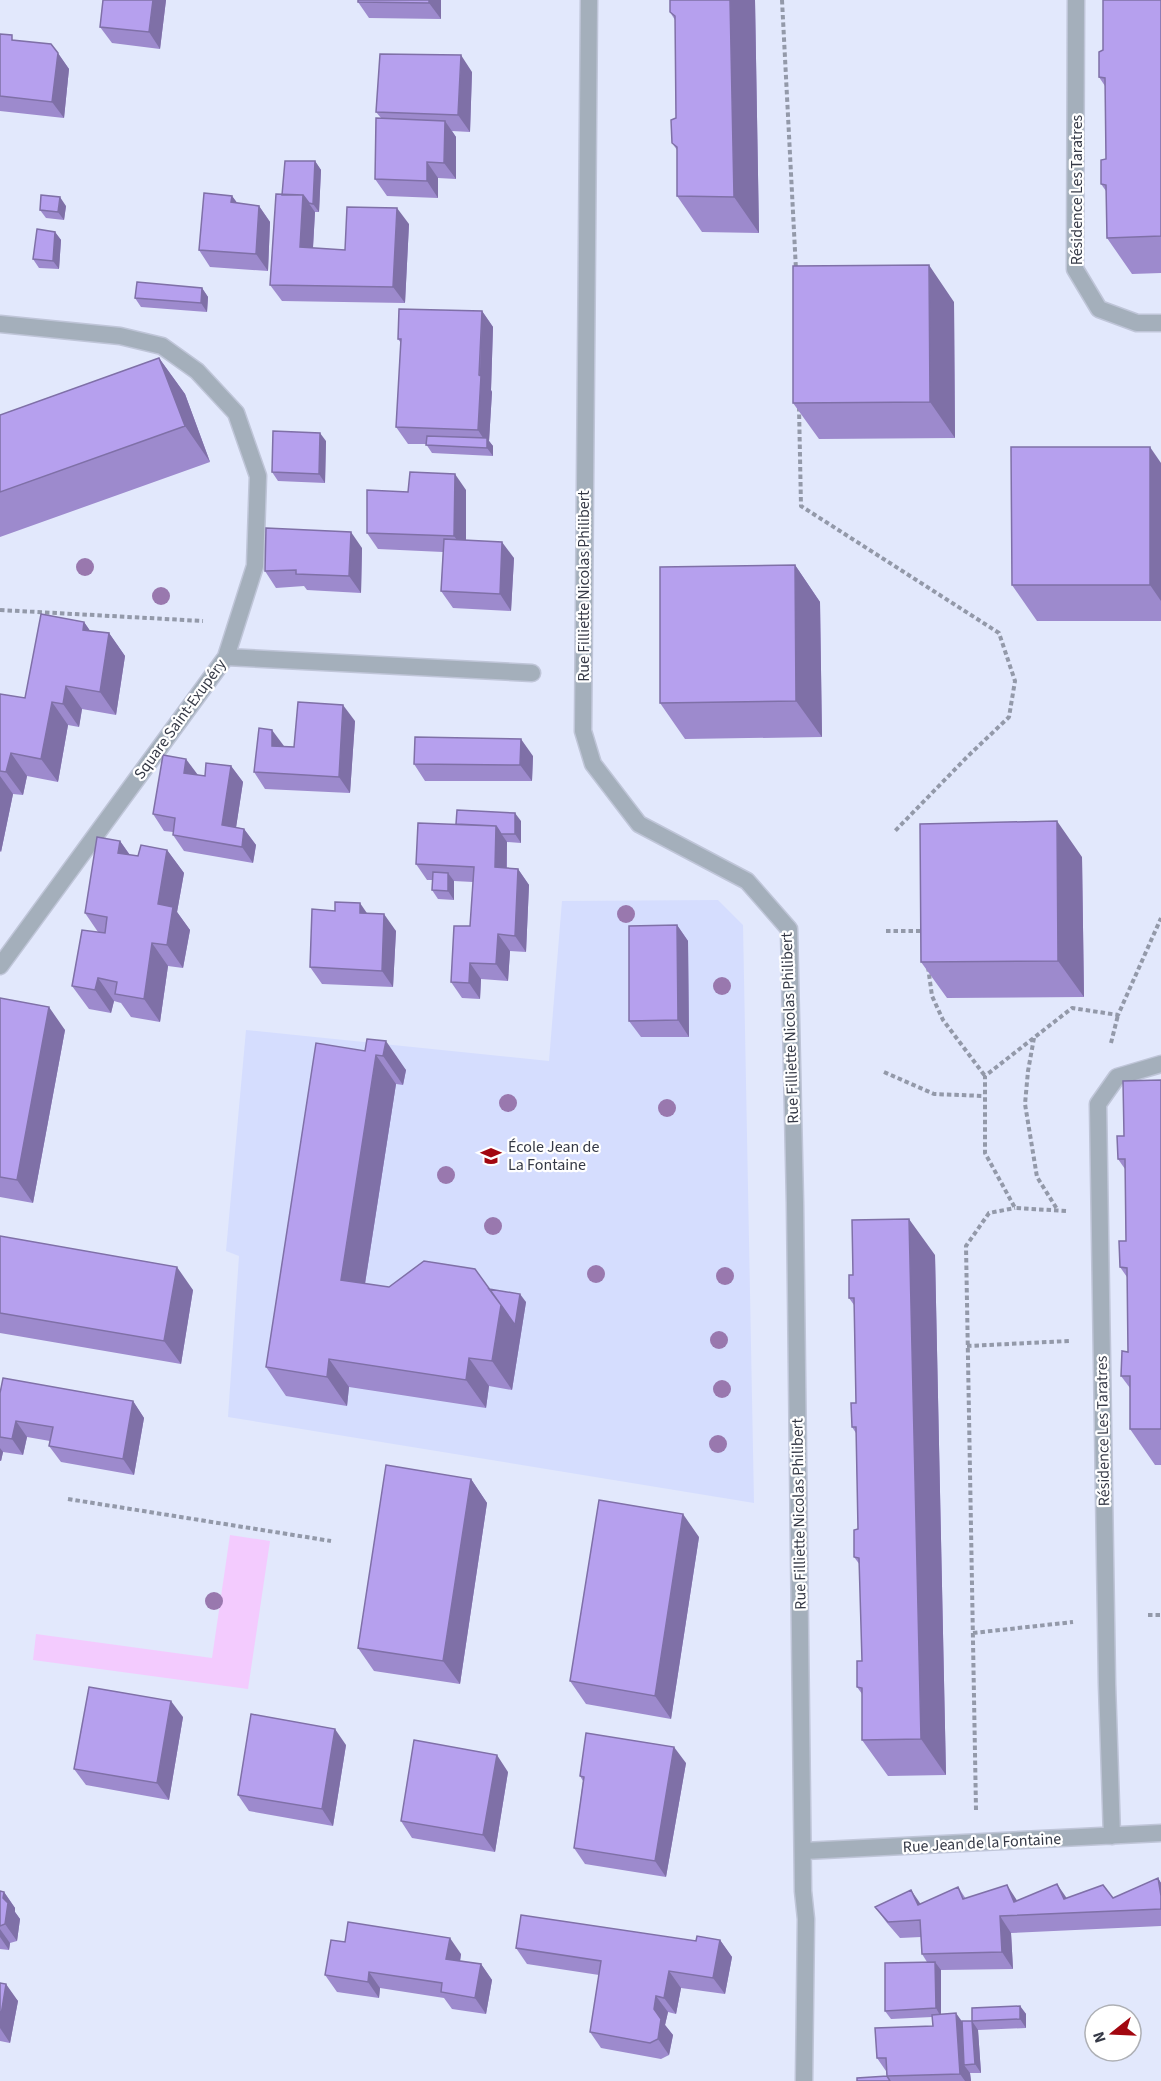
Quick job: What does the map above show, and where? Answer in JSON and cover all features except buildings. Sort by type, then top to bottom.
[{"type":"street","name":"Rue Filliette Nicolas Philibert","points":[[589,0],[583,731],[593,764],[639,824],[747,881],[789,929],[806,1919],[804,2081]]},
{"type":"street","name":"Résidence Les Taratres","points":[[1076,0],[1075,269],[1099,309],[1137,323],[1161,322]]},
{"type":"street","name":"Square Saint-Exupéry","points":[[0,324],[120,336],[162,346],[197,370],[236,413],[258,476],[255,566],[226,657],[0,966]]},
{"type":"street","points":[[226,657],[532,673]]},
{"type":"street","name":"Résidence Les Taratres","points":[[1112,1836],[1106,1619],[1098,1104],[1117,1077],[1161,1064]]},
{"type":"street","name":"Rue Jean de la Fontaine","points":[[804,1851],[1161,1833]]},
{"type":"path","points":[[782,0],[796,277]]},
{"type":"path","points":[[799,402],[801,506],[999,633],[1014,681],[1009,717],[894,832]]},
{"type":"path","points":[[0,610],[237,623]]},
{"type":"path","points":[[985,1076],[1072,1008],[1118,1015],[1161,918]]},
{"type":"path","points":[[886,931],[921,931],[923,942]]},
{"type":"path","points":[[927,963],[932,996],[943,1020],[985,1076],[985,1153],[1015,1208]]},
{"type":"path","points":[[1035,1037],[1028,1071],[1026,1104],[1036,1177],[1057,1210]]},
{"type":"path","points":[[884,1072],[934,1094],[984,1096]]},
{"type":"path","points":[[976,1843],[966,1246],[989,1214],[1015,1208],[1099,1213]]},
{"type":"path","points":[[967,1346],[1102,1339]]},
{"type":"path","points":[[68,1499],[331,1541]]},
{"type":"path","points":[[1148,1615],[1161,1615]]},
{"type":"path","points":[[973,1633],[1106,1619]]},
{"type":"shaded area","name":"École Jean de La Fontaine","points":[[718,900],[743,925],[754,1503],[228,1417],[239,1256],[226,1251],[246,1030],[549,1061],[562,901]]},
{"type":"shaded area","points":[[230,1535],[270,1541],[248,1689],[33,1660],[36,1634],[212,1658]]},
{"type":"place","name":"École Jean de La Fontaine","points":[[491,1156]]}]
